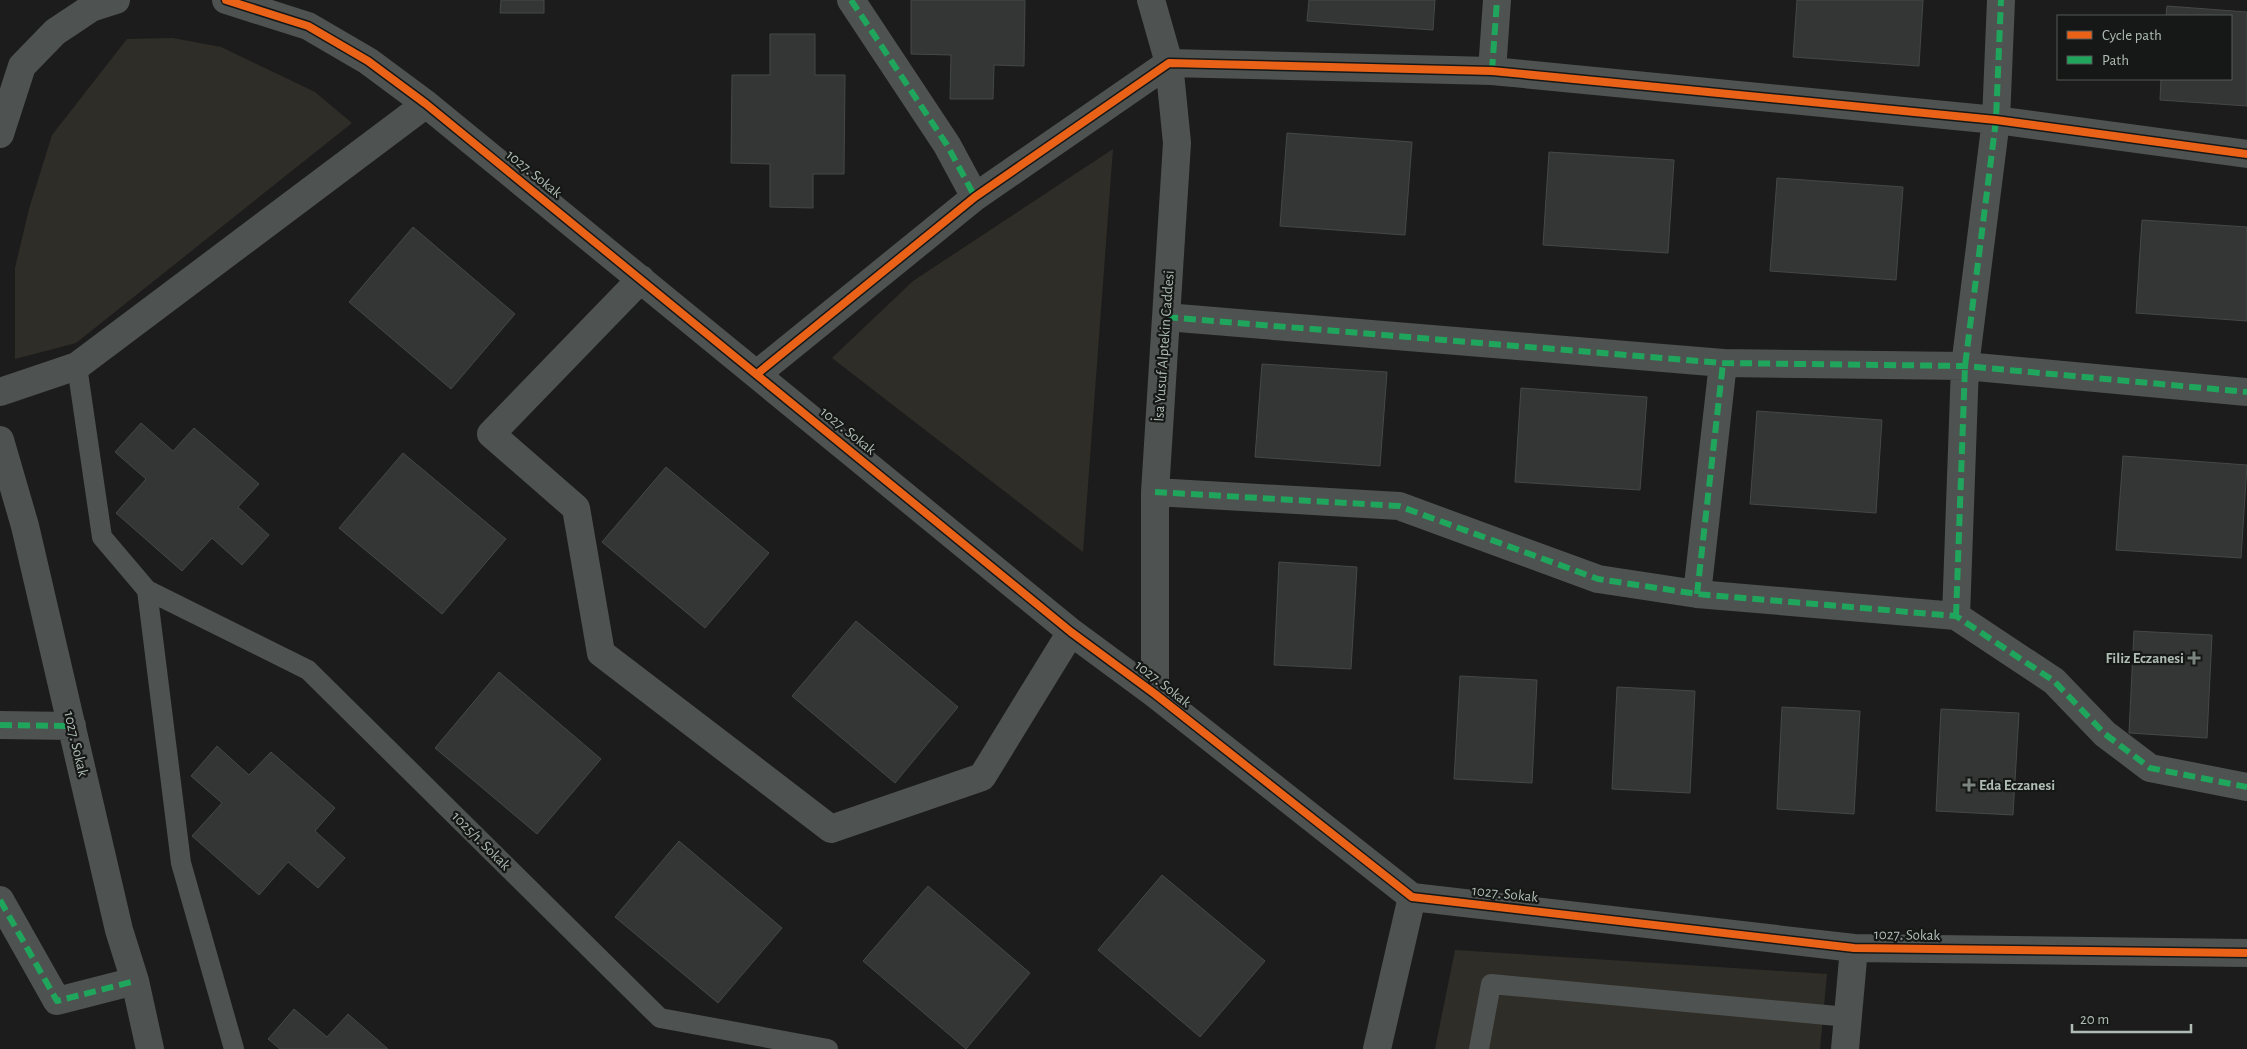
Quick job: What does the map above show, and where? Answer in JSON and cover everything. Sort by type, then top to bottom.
[{"type":"street","points":[[0,134],[22,66],[55,32],[91,8],[116,0]]},
{"type":"street","name":"1027. Sokak","points":[[226,0],[308,26],[368,62],[426,104],[1071,632],[1155,694],[1412,898],[1854,948],[2247,953]]},
{"type":"street","points":[[851,0],[947,145],[975,197]]},
{"type":"street","name":"İsa Yusuf Alptekin Caddesi","points":[[1151,0],[1169,64],[1177,143],[1155,492],[1155,694]]},
{"type":"street","points":[[1492,71],[1497,0]]},
{"type":"street","points":[[1956,616],[1965,366],[1996,120],[2001,0]]},
{"type":"street","points":[[757,374],[975,197],[1169,64],[1492,71],[1996,120],[2247,154]]},
{"type":"street","points":[[0,392],[77,366],[426,104]]},
{"type":"street","points":[[641,279],[491,434],[576,508],[602,653],[831,829],[982,777],[1071,632]]},
{"type":"street","points":[[1166,317],[1723,363],[1965,366],[2247,392]]},
{"type":"street","points":[[1697,594],[1723,363]]},
{"type":"street","name":"1027. Sokak","points":[[0,440],[25,526],[119,930],[135,981],[150,1049]]},
{"type":"street","points":[[1155,492],[1399,506],[1598,579],[1697,594],[1956,616],[2054,681],[2105,734],[2150,768],[2247,787]]},
{"type":"street","points":[[0,725],[72,726]]},
{"type":"street","points":[[1377,1049],[1412,898]]},
{"type":"street","points":[[0,900],[57,1001],[135,981]]},
{"type":"street","points":[[1844,1049],[1854,948]]},
{"type":"lane","points":[[77,366],[102,537],[147,590],[181,862],[234,1049]]},
{"type":"lane","name":"1025/1. Sokak","points":[[147,590],[308,670],[660,1018],[828,1049]]},
{"type":"lane","points":[[1478,1049],[1491,984],[1848,1017]]},
{"type":"shaded area","points":[[173,38],[221,47],[315,92],[352,123],[76,343],[15,359],[15,268],[29,209],[52,135],[127,39]]},
{"type":"shaded area","points":[[1113,149],[1083,552],[832,358],[913,281]]},
{"type":"shaded area","points":[[1455,950],[1827,974],[1820,1049],[1435,1049]]},
{"type":"building","points":[[501,0],[544,0],[544,13],[500,13]]},
{"type":"building","points":[[911,0],[1025,0],[1024,66],[994,65],[993,99],[950,99],[951,55],[911,54]]},
{"type":"building","points":[[1309,0],[1435,0],[1433,30],[1307,21]]},
{"type":"building","points":[[1797,0],[1923,0],[1919,66],[1793,57]]},
{"type":"building","points":[[2167,6],[2247,12],[2247,106],[2160,100],[2161,80],[2232,80],[2232,15],[2166,15]]},
{"type":"building","points":[[770,34],[815,34],[815,75],[845,75],[844,174],[813,174],[813,208],[770,207],[770,164],[731,163],[732,75],[770,75]]},
{"type":"building","points":[[1287,133],[1412,142],[1405,235],[1280,226]]},
{"type":"building","points":[[1549,152],[1674,160],[1668,253],[1543,245]]},
{"type":"building","points":[[1777,178],[1903,187],[1896,280],[1770,271]]},
{"type":"building","points":[[2142,220],[2247,227],[2247,321],[2136,313]]},
{"type":"building","points":[[413,227],[515,314],[451,389],[349,302]]},
{"type":"building","points":[[1262,364],[1387,372],[1380,466],[1255,457]]},
{"type":"building","points":[[1521,388],[1647,397],[1640,490],[1515,482]]},
{"type":"building","points":[[1757,411],[1882,420],[1876,513],[1750,504]]},
{"type":"building","points":[[141,423],[173,451],[194,428],[259,484],[238,507],[269,535],[242,565],[212,538],[182,571],[116,513],[146,479],[115,452]]},
{"type":"building","points":[[403,453],[506,539],[442,614],[339,528]]},
{"type":"building","points":[[2123,456],[2247,465],[2241,558],[2116,550]]},
{"type":"building","points":[[666,467],[769,553],[705,628],[602,542]]},
{"type":"building","points":[[1279,562],[1357,567],[1351,669],[1274,665]]},
{"type":"building","points":[[856,621],[958,707],[895,783],[792,696]]},
{"type":"building","points":[[2134,631],[2212,635],[2207,738],[2129,733]]},
{"type":"building","points":[[499,672],[601,759],[537,834],[435,748]]},
{"type":"building","points":[[1460,676],[1537,680],[1532,783],[1454,779]]},
{"type":"building","points":[[1617,687],[1695,691],[1690,793],[1612,789]]},
{"type":"building","points":[[1782,707],[1860,711],[1854,814],[1777,809]]},
{"type":"building","points":[[1941,709],[2019,713],[2013,815],[1936,811]]},
{"type":"building","points":[[217,746],[249,775],[271,752],[335,808],[315,831],[345,858],[318,888],[288,862],[259,895],[192,836],[222,803],[191,776]]},
{"type":"building","points":[[679,841],[782,928],[718,1003],[615,917]]},
{"type":"building","points":[[1162,875],[1265,961],[1200,1037],[1098,950]]},
{"type":"building","points":[[928,886],[1030,973],[966,1049],[863,961]]},
{"type":"building","points":[[294,1009],[327,1037],[348,1014],[388,1049],[280,1049],[268,1039]]},
{"type":"marked path","points":[[851,0],[947,145],[975,197]]},
{"type":"marked path","points":[[1492,71],[1497,0]]},
{"type":"marked path","points":[[1956,616],[1965,366],[1996,120],[2001,0]]},
{"type":"marked path","points":[[1166,317],[1723,363],[1965,366],[2247,392]]},
{"type":"marked path","points":[[1697,594],[1723,363]]},
{"type":"marked path","points":[[1155,492],[1399,506],[1598,579],[1697,594],[1956,616],[2054,681],[2105,734],[2150,768],[2247,787]]},
{"type":"marked path","points":[[0,725],[72,726]]},
{"type":"marked path","points":[[0,900],[57,1001],[135,981]]},
{"type":"cycle path","points":[[226,0],[308,26],[368,61],[426,104],[1071,632],[1155,694],[1412,897],[1854,948],[2247,953]]},
{"type":"cycle path","points":[[757,374],[975,197],[1169,63],[1492,71],[1996,120],[2247,154]]},
{"type":"place","name":"Filiz Eczanesi","points":[[2194,658]]},
{"type":"place","name":"Eda Eczanesi","points":[[1969,785]]}]
